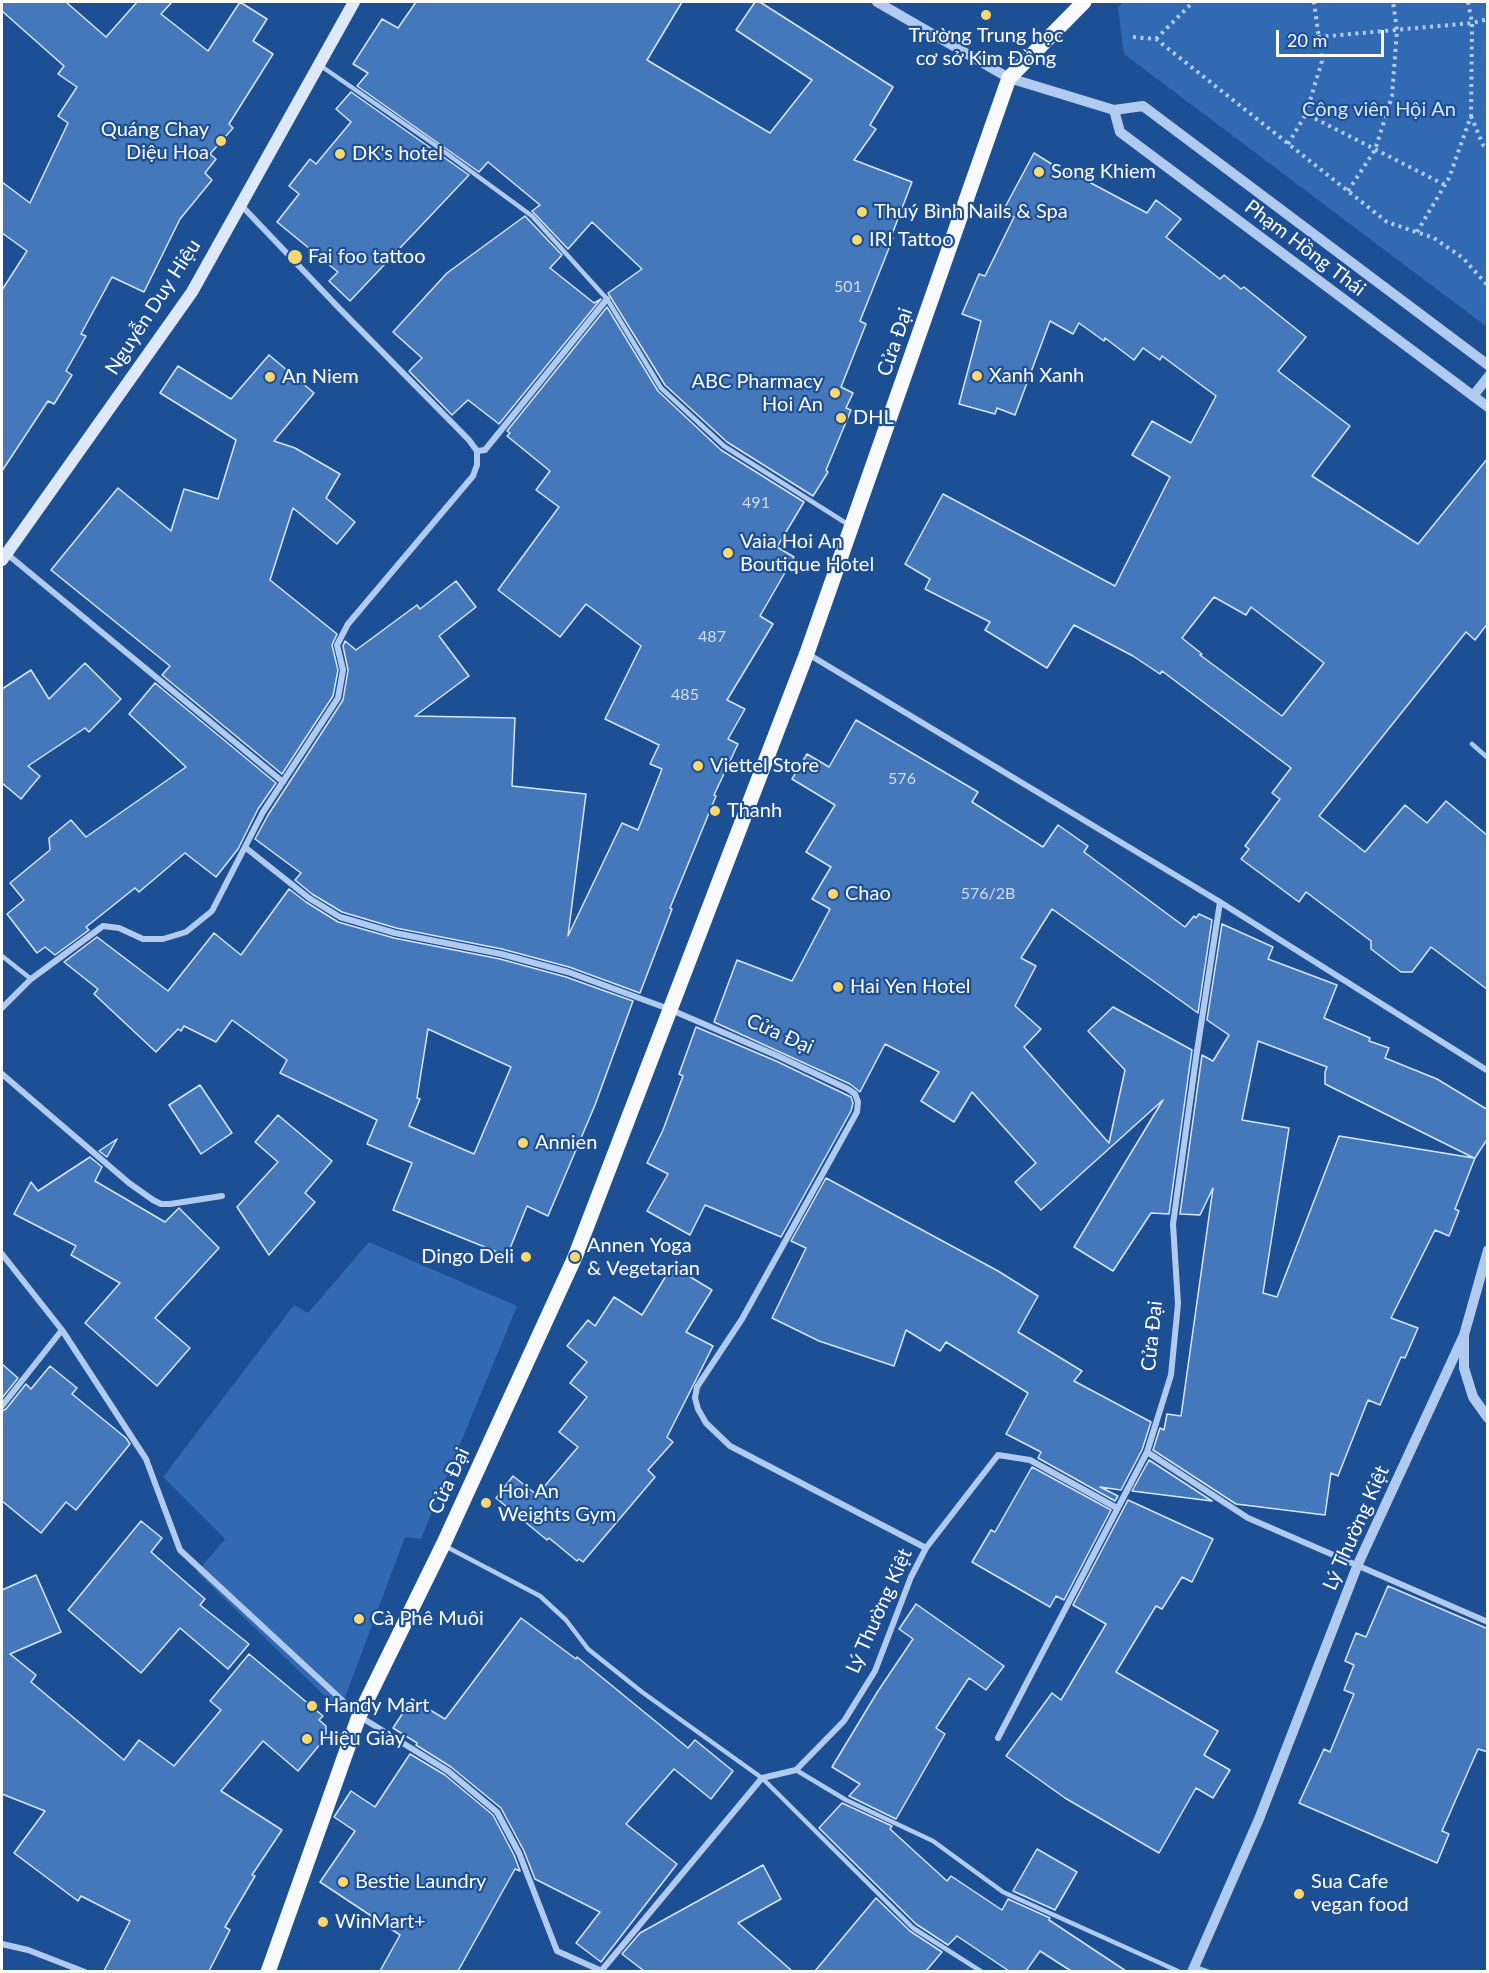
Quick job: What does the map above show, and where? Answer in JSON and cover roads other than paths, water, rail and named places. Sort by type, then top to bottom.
[{"type":"main road","name":"Nguyễn Duy Hiệu","points":[[4,557],[192,292],[354,2]]},
{"type":"main road","points":[[1009,78],[1084,2]]},
{"type":"main road","name":"Cửa Đại","points":[[268,1971],[359,1716],[443,1545],[575,1257],[807,653],[853,528],[1009,78]]},
{"type":"street","name":"Phạm Hồng Thái","points":[[877,2],[1009,78],[1114,110],[1143,106],[1488,365]]},
{"type":"street","name":"Phạm Hồng Thái","points":[[1114,110],[1120,132],[1488,407]]},
{"type":"street","points":[[2,1008],[31,979],[103,926],[119,928],[143,939],[163,939],[186,933],[212,910],[263,812],[338,698],[343,670],[337,645],[348,624],[473,476],[477,465],[477,451],[469,440],[338,308],[240,204]]},
{"type":"street","points":[[477,451],[485,450],[607,299]]},
{"type":"street","points":[[1473,396],[1488,377]]},
{"type":"street","points":[[4,557],[283,782]]},
{"type":"street","points":[[807,653],[1220,902],[1488,1071]]},
{"type":"street","points":[[246,848],[309,898],[340,917],[385,930],[501,954],[568,972],[669,1009]]},
{"type":"street","name":"Cửa Đại","points":[[998,1738],[1148,1452],[1171,1375],[1178,1304],[1173,1224],[1220,902]]},
{"type":"street","name":"Cửa Đại","points":[[669,1009],[848,1089],[855,1094],[858,1102],[857,1112],[742,1319],[697,1387],[695,1398],[701,1416],[718,1436],[742,1454],[926,1548]]},
{"type":"street","points":[[2,1074],[129,1183],[153,1200],[161,1204],[170,1204],[222,1196]]},
{"type":"street","points":[[1488,1250],[1464,1335],[1464,1368],[1473,1397],[1488,1418]]},
{"type":"street","points":[[2,1254],[62,1330],[146,1459],[180,1550],[359,1716],[448,1771],[497,1812],[519,1853],[557,1951],[603,1971],[762,1778],[796,1770]]},
{"type":"street","points":[[2,1406],[62,1330]]},
{"type":"street","name":"Lý Thường Kiệt","points":[[1193,1969],[1259,1819],[1358,1564],[1464,1335]]},
{"type":"street","points":[[1148,1452],[1248,1518],[1488,1622]]},
{"type":"street","name":"Lý Thường Kiệt","points":[[796,1770],[844,1721],[875,1671],[911,1577],[926,1548],[998,1455],[1030,1460],[1117,1508]]},
{"type":"street","points":[[2,1944],[28,1950],[85,1971]]},
{"type":"lane","points":[[319,65],[435,144],[532,216],[607,299],[661,388],[724,446],[853,528]]},
{"type":"lane","points":[[1472,744],[1488,758]]},
{"type":"lane","points":[[2,956],[31,979]]},
{"type":"lane","points":[[443,1545],[540,1596],[566,1620],[588,1649],[642,1692],[762,1778],[913,1928],[982,1971]]},
{"type":"lane","points":[[796,1770],[846,1800],[933,1841],[1003,1892],[1180,1971]]},
{"type":"lane","points":[[1193,1969],[1209,1971]]},
{"type":"place","name":"Trường Trung học cơ sở Kim Đồng","points":[[986,15]]},
{"type":"place","name":"Quáng Chay Diệu Hoa","points":[[221,141]]},
{"type":"place","name":"DK's hotel","points":[[340,154]]},
{"type":"place","name":"Song Khiem","points":[[1039,172]]},
{"type":"place","name":"Thuý Bình Nails & Spa","points":[[862,212]]},
{"type":"place","name":"IRI Tattoo","points":[[857,240]]},
{"type":"place","name":"Fai foo tattoo","points":[[295,257]]},
{"type":"place","name":"Xanh Xanh","points":[[977,376]]},
{"type":"place","name":"An Niem","points":[[270,377]]},
{"type":"place","name":"ABC Pharmacy Hoi An","points":[[835,393]]},
{"type":"place","name":"DHL","points":[[841,418]]},
{"type":"place","name":"Vaia Hoi An Boutique Hotel","points":[[728,553]]},
{"type":"place","name":"Viettel Store","points":[[698,766]]},
{"type":"place","name":"Thanh","points":[[715,811]]},
{"type":"place","name":"Chao","points":[[833,894]]},
{"type":"place","name":"Hai Yen Hotel","points":[[838,987]]},
{"type":"place","name":"Annien","points":[[523,1143]]},
{"type":"place","name":"Dingo Deli","points":[[526,1257]]},
{"type":"place","name":"Annen Yoga & Vegetarian","points":[[575,1257]]},
{"type":"place","name":"Hoi An Weights Gym","points":[[486,1503]]},
{"type":"place","name":"Cà Phê Muôi","points":[[359,1619]]},
{"type":"place","name":"Handy Mart","points":[[312,1706]]},
{"type":"place","name":"Hiệu Giày","points":[[307,1739]]},
{"type":"place","name":"Bestie Laundry","points":[[343,1882]]},
{"type":"place","name":"Sua Cafe vegan food","points":[[1299,1894]]},
{"type":"place","name":"WinMart+","points":[[323,1922]]},
{"type":"park label","name":"Công viên Hội An","points":[[1379,110]]}]
